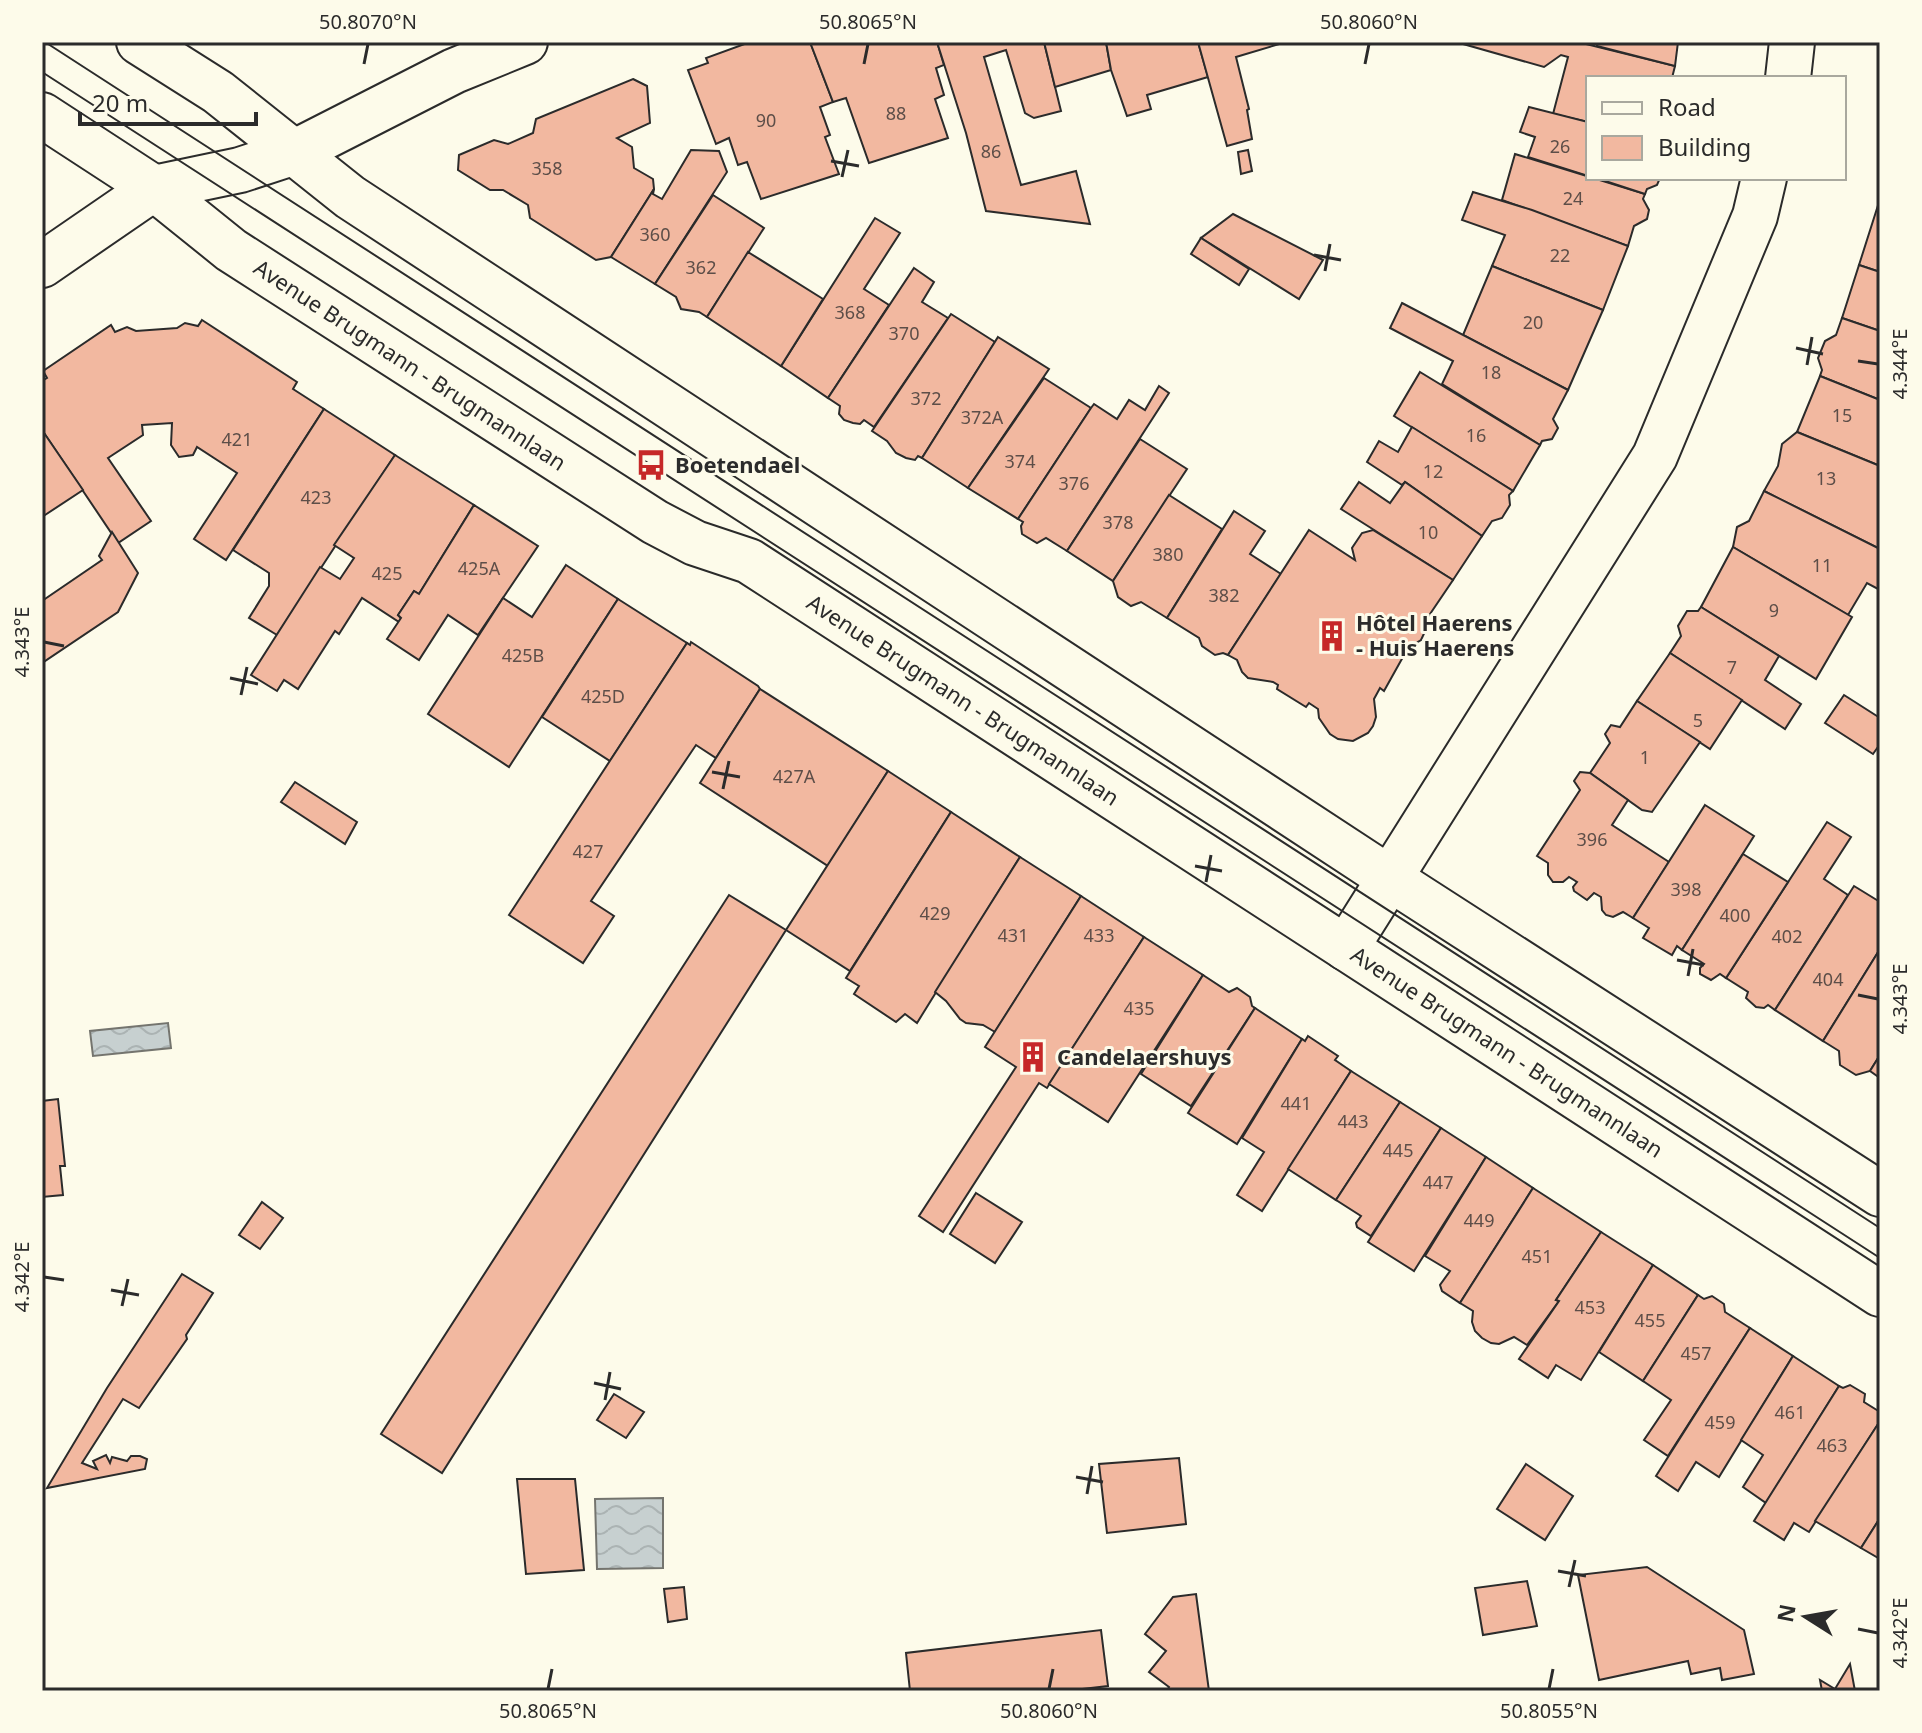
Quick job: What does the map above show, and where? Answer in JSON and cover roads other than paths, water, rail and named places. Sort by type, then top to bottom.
[{"type":"main road","points":[[139,42],[218,92],[350,197],[1389,878],[1880,1194]]},
{"type":"main road","points":[[42,265],[154,188],[240,170],[295,152],[454,71],[525,42]]},
{"type":"main road","points":[[1788,76],[1792,42]]},
{"type":"main road","name":"Avenue Brugmann - Brugmannlaan","points":[[42,115],[154,188],[231,250],[642,513],[695,543],[749,561],[1880,1294]]},
{"type":"main road","points":[[1346,948],[1655,456],[1755,216],[1764,180]]},
{"type":"water","points":[[168,1023],[171,1048],[93,1056],[90,1031]]},
{"type":"water","points":[[663,1498],[663,1568],[597,1569],[595,1499]]},
{"type":"tram line","points":[[45,42],[1880,1228]]},
{"type":"tram line","points":[[42,72],[1880,1258]]},
{"type":"place","name":"Boetendael","points":[[651,465]]},
{"type":"place","name":"Hôtel Haerens - Huis Haerens","points":[[1332,636]]},
{"type":"place","name":"Candelaershuys","points":[[1033,1057]]}]
